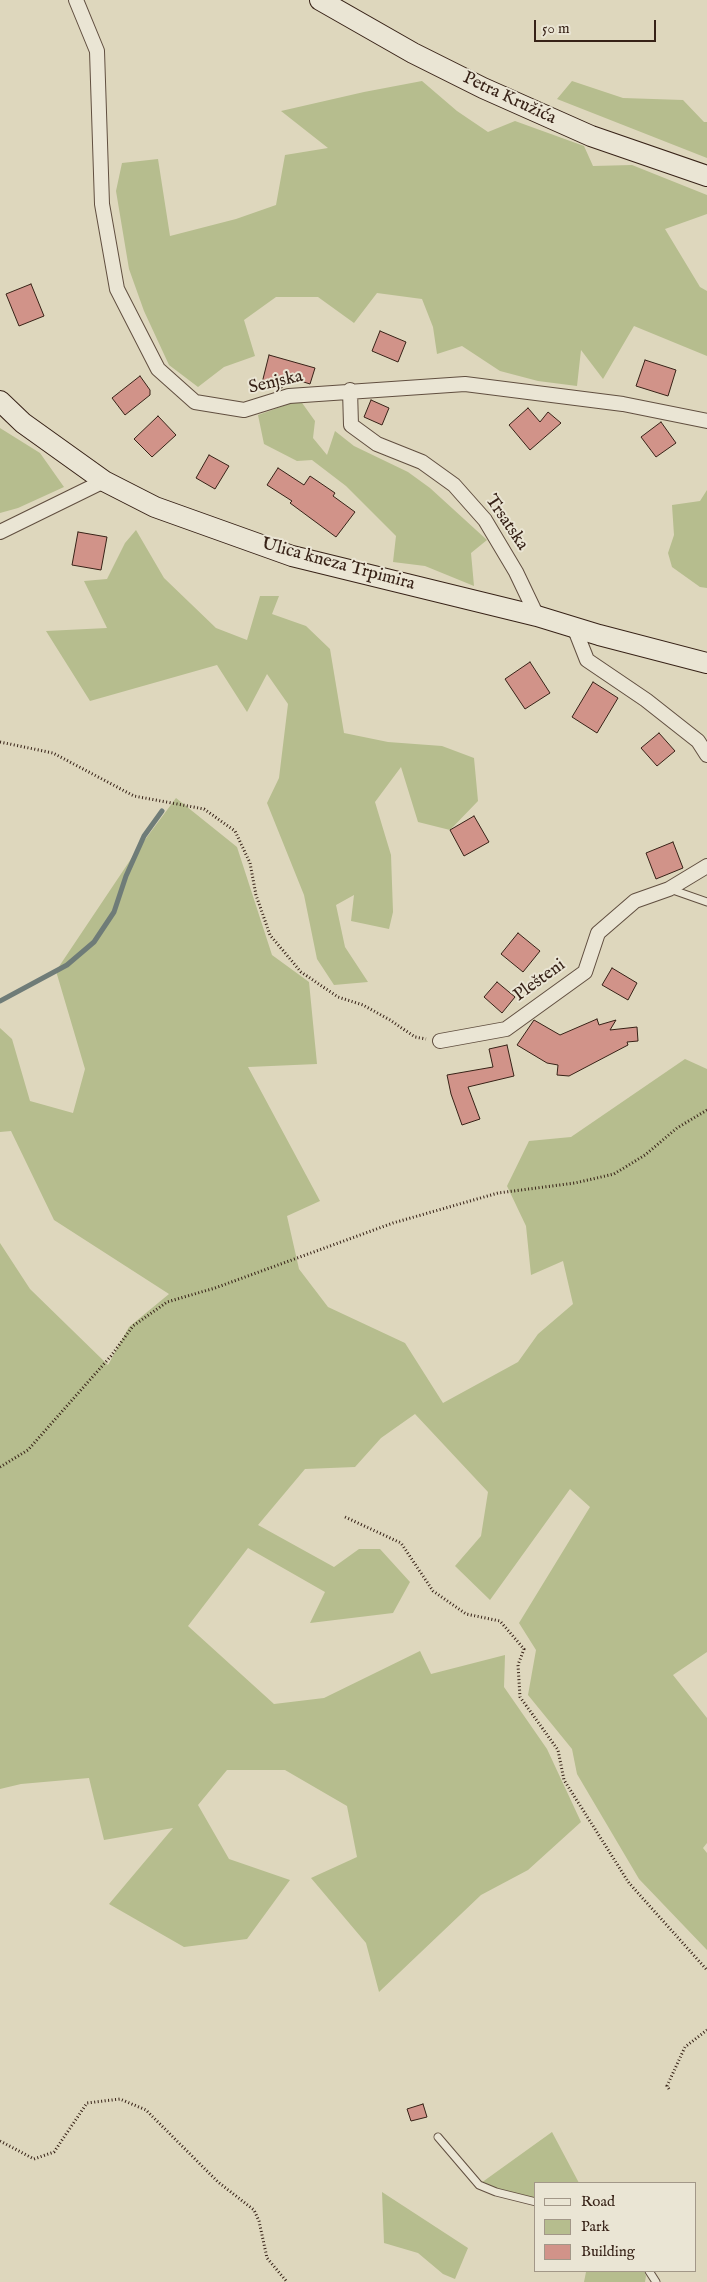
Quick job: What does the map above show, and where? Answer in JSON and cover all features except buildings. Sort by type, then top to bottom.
[{"type":"main road","name":"Petra Kružića","points":[[320,0],[413,53],[483,88],[591,136],[707,176]]},
{"type":"main road","name":"Ulica kneza Trpimira","points":[[0,401],[24,423],[104,481],[155,508],[292,556],[537,616],[707,662]]},
{"type":"street","name":"Senjska","points":[[76,0],[97,52],[102,204],[117,289],[158,369],[195,402],[244,410],[289,396],[350,390],[465,384],[623,404],[707,421]]},
{"type":"street","name":"Trsatska","points":[[350,390],[350,425],[377,444],[422,462],[454,484],[485,520],[516,572],[537,616]]},
{"type":"street","points":[[0,532],[104,481]]},
{"type":"street","points":[[574,627],[587,660],[646,700],[698,741],[707,755]]},
{"type":"street","name":"Plešteni","points":[[440,1042],[506,1028],[585,972],[598,933],[635,901],[669,889],[707,866]]},
{"type":"lane","points":[[669,889],[707,902]]},
{"type":"lane","points":[[438,2137],[479,2184],[496,2192],[534,2202]]},
{"type":"path","points":[[0,742],[54,753],[134,796],[204,809],[235,832],[250,863],[256,894],[270,935],[301,972],[338,997],[363,1005],[415,1037],[440,1042]]},
{"type":"path","points":[[0,1467],[28,1450],[111,1356],[133,1326],[168,1302],[215,1288],[316,1252],[355,1235],[430,1212],[498,1193],[575,1183],[614,1174],[645,1155],[676,1128],[707,1110]]},
{"type":"path","points":[[345,1517],[400,1543],[433,1591],[466,1614],[500,1621],[524,1649],[518,1665],[520,1697],[558,1750],[564,1780],[630,1883],[707,1970]]},
{"type":"path","points":[[669,2089],[667,2086],[685,2047],[707,2030]]},
{"type":"path","points":[[0,2141],[34,2159],[54,2152],[87,2103],[120,2099],[146,2110],[218,2182],[254,2210],[259,2221],[267,2258],[287,2282]]},
{"type":"green space","points":[[422,81],[457,111],[488,132],[515,121],[584,146],[593,166],[632,165],[707,195],[707,214],[665,229],[700,287],[707,291],[707,356],[634,326],[603,379],[581,350],[577,386],[538,381],[500,371],[462,346],[437,354],[433,327],[422,299],[377,293],[354,323],[318,297],[276,297],[244,320],[255,356],[224,367],[198,387],[169,365],[144,311],[129,269],[116,191],[122,163],[158,159],[170,236],[236,219],[276,205],[285,155],[328,148],[281,111]]},
{"type":"green space","points":[[572,81],[623,98],[683,100],[704,122],[707,122],[707,158],[557,99]]},
{"type":"green space","points":[[300,400],[315,421],[313,438],[327,455],[335,431],[354,446],[408,472],[430,488],[487,540],[471,553],[474,586],[425,566],[393,562],[396,536],[346,486],[312,460],[297,461],[264,444],[258,415]]},
{"type":"green space","points":[[0,428],[40,453],[64,487],[18,508],[0,513]]},
{"type":"green space","points":[[707,490],[707,588],[700,587],[672,567],[668,553],[674,535],[672,505],[700,501]]},
{"type":"green space","points":[[136,530],[164,578],[216,628],[247,640],[260,596],[279,596],[272,614],[306,626],[330,649],[344,733],[388,742],[442,746],[474,758],[478,801],[450,830],[418,822],[401,767],[375,802],[391,855],[393,912],[389,929],[351,921],[354,895],[336,905],[345,947],[368,982],[334,985],[317,959],[304,895],[267,803],[279,778],[288,704],[267,674],[247,712],[217,665],[90,701],[46,631],[107,628],[84,581],[107,579],[125,543]]},
{"type":"green space","points":[[176,798],[237,847],[272,955],[309,982],[317,1064],[248,1067],[320,1201],[287,1216],[299,1269],[328,1307],[405,1343],[443,1403],[518,1362],[538,1334],[573,1304],[563,1261],[531,1275],[526,1226],[507,1186],[529,1141],[571,1137],[685,1059],[707,1069],[707,1652],[673,1675],[707,1718],[707,1843],[703,1848],[707,1853],[707,1950],[639,1879],[577,1774],[572,1749],[528,1695],[536,1650],[519,1623],[590,1507],[570,1489],[490,1600],[455,1566],[481,1536],[488,1492],[415,1414],[381,1438],[355,1467],[305,1469],[258,1525],[334,1567],[359,1549],[380,1549],[410,1582],[393,1613],[310,1623],[325,1592],[248,1548],[188,1626],[274,1704],[324,1698],[420,1651],[431,1674],[505,1655],[504,1687],[547,1749],[581,1822],[528,1870],[481,1895],[379,1992],[366,1943],[311,1878],[357,1857],[347,1806],[285,1770],[227,1770],[198,1805],[229,1859],[290,1880],[247,1939],[184,1947],[109,1904],[173,1828],[104,1840],[89,1778],[21,1784],[0,1789],[0,1243],[30,1289],[108,1365],[129,1327],[169,1294],[54,1220],[11,1131],[0,1132],[0,1028],[12,1039],[30,1101],[73,1113],[85,1069],[56,971],[135,853]]},
{"type":"green space","points":[[552,2132],[578,2182],[534,2182],[534,2198],[481,2183]]},
{"type":"green space","points":[[382,2192],[468,2248],[455,2279],[443,2274],[418,2253],[384,2243]]},
{"type":"green space","points":[[586,2272],[644,2272],[646,2276],[645,2282],[584,2282]]},
{"type":"waterway","points":[[0,1001],[67,965],[94,942],[114,912],[126,876],[144,836],[162,811]]}]
